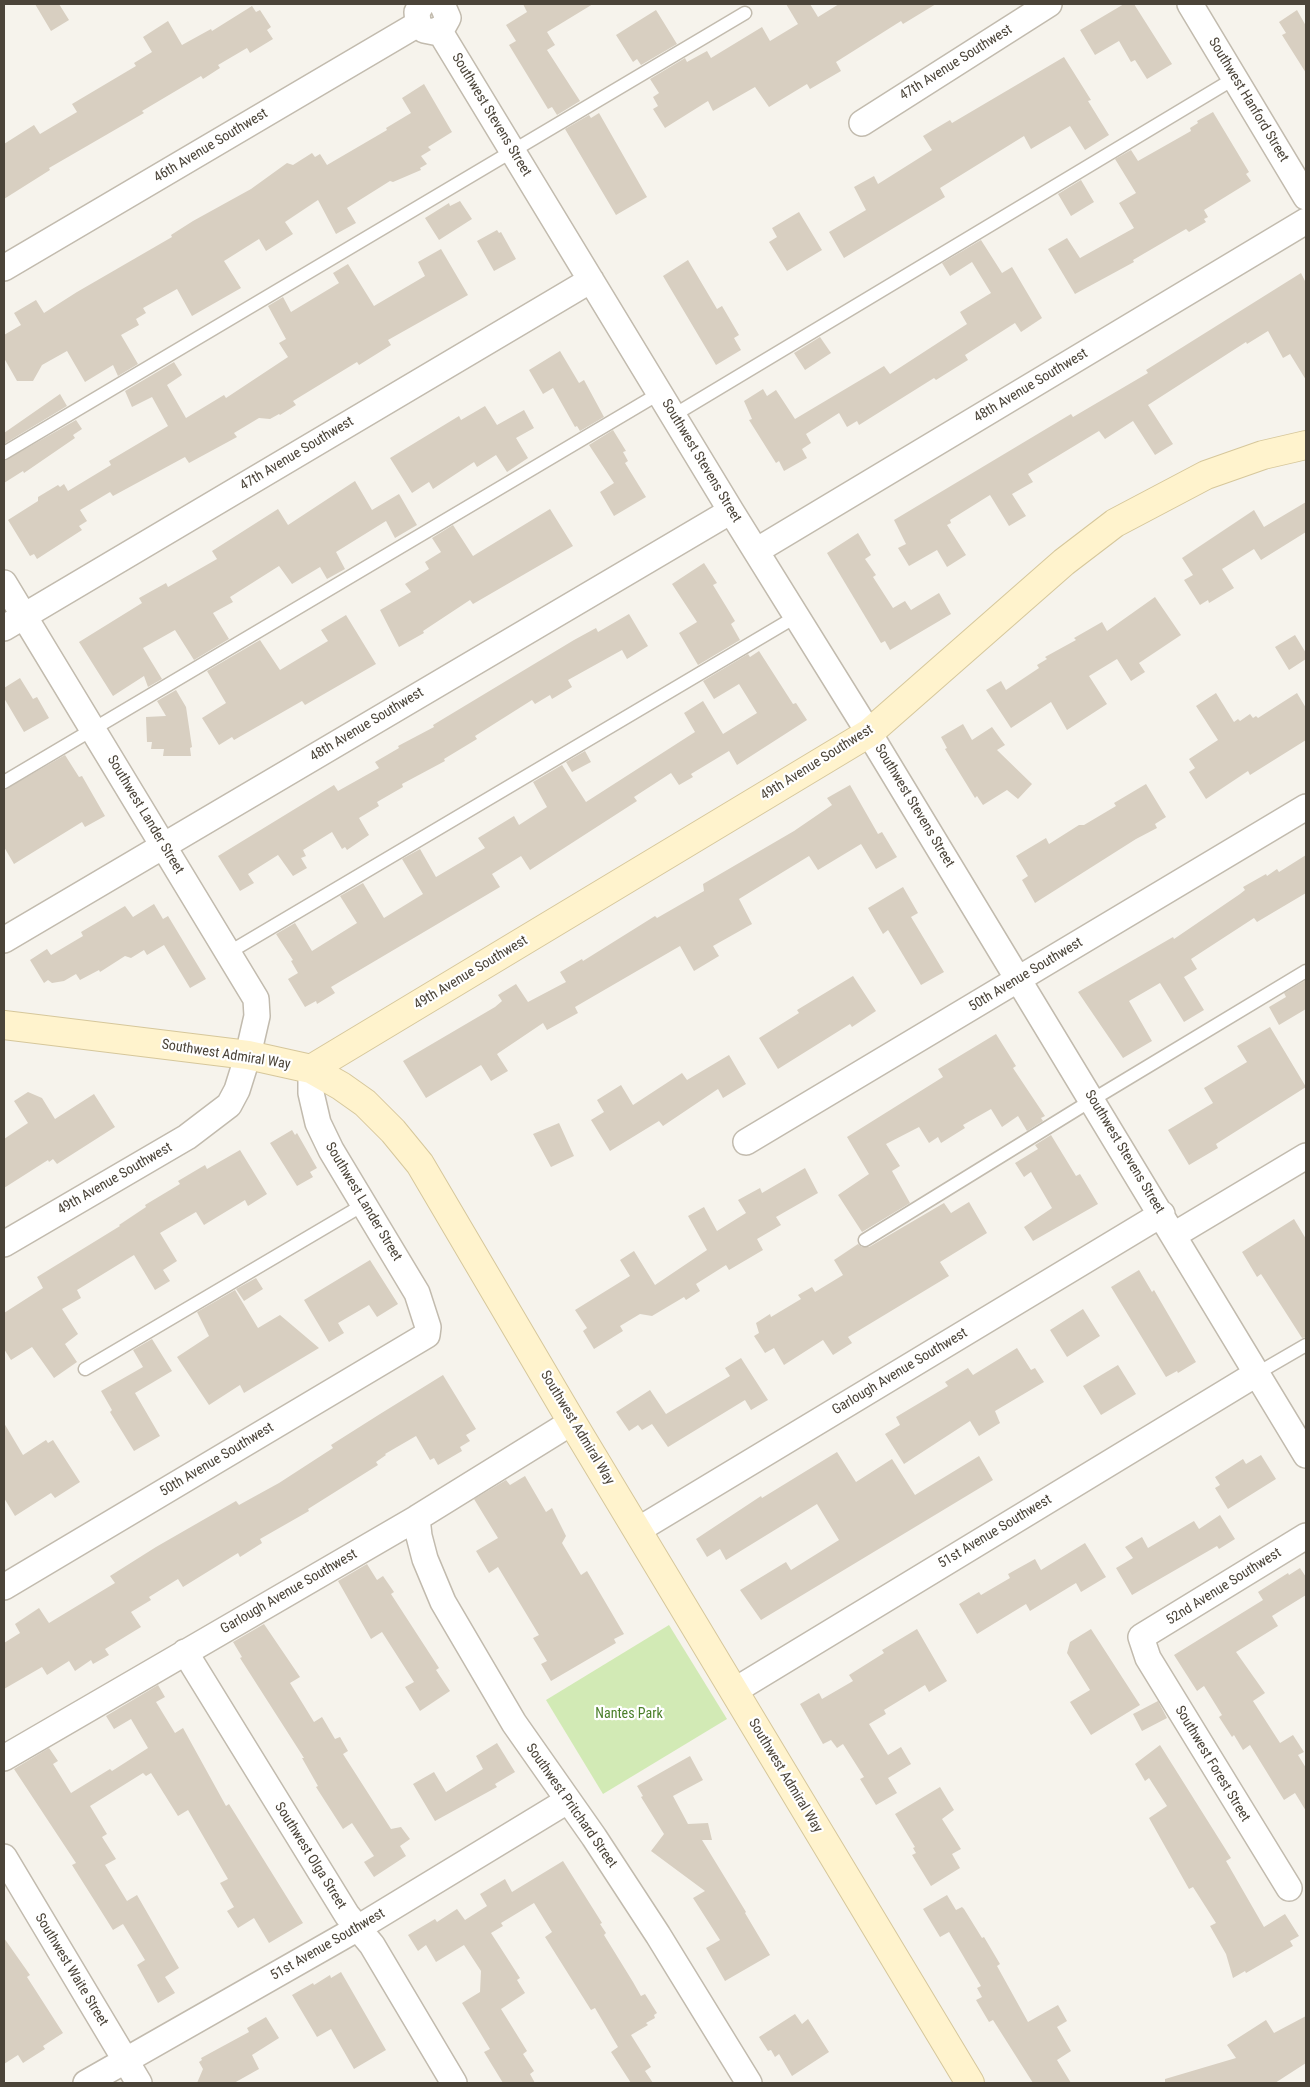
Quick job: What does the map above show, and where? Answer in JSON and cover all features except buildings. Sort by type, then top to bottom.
[{"type":"main road","name":"49th Avenue Southwest","points":[[311,1069],[869,732],[1064,562],[1115,523],[1206,475],[1263,455],[1306,445]]},
{"type":"main road","name":"Southwest Admiral Way","points":[[4,1025],[248,1055],[311,1069],[341,1086],[365,1103],[393,1131],[420,1164],[572,1422],[970,2083]]},
{"type":"street","name":"47th Avenue Southwest","points":[[862,123],[1049,4]]},
{"type":"street","name":"Southwest Hanford Street","points":[[1190,4],[1306,197]]},
{"type":"street","name":"Southwest Stevens Street","points":[[436,12],[512,150],[590,280],[869,732],[1306,1455]]},
{"type":"street","name":"46th Avenue Southwest","points":[[4,268],[436,12]]},
{"type":"street","name":"48th Avenue Southwest","points":[[756,551],[1306,221]]},
{"type":"street","name":"47th Avenue Southwest","points":[[14,622],[590,280]]},
{"type":"street","name":"48th Avenue Southwest","points":[[4,940],[731,511]]},
{"type":"street","name":"Southwest Lander Street","points":[[4,583],[14,622],[93,729],[256,999],[256,1016],[248,1055]]},
{"type":"street","name":"50th Avenue Southwest","points":[[746,1142],[1306,807]]},
{"type":"street","name":"49th Avenue Southwest","points":[[4,1244],[214,1118],[229,1106],[237,1090],[248,1055]]},
{"type":"street","name":"Southwest Lander Street","points":[[311,1069],[311,1093],[318,1123],[331,1150],[363,1205],[417,1293],[428,1332]]},
{"type":"street","name":"Garlough Avenue Southwest","points":[[638,1530],[1168,1225],[1306,1156]]},
{"type":"street","name":"50th Avenue Southwest","points":[[4,1587],[421,1340],[428,1332]]},
{"type":"street","name":"51st Avenue Southwest","points":[[734,1691],[1256,1374]]},
{"type":"street","name":"Garlough Avenue Southwest","points":[[4,1758],[418,1518],[572,1422]]},
{"type":"street","name":"Southwest Pritchard Street","points":[[418,1518],[419,1536],[425,1559],[443,1602],[514,1724],[594,1837],[658,1935],[749,2083]]},
{"type":"street","name":"52nd Avenue Southwest","points":[[1141,1638],[1306,1536]]},
{"type":"street","name":"Southwest Forest Street","points":[[1141,1638],[1148,1658],[1289,1888]]},
{"type":"street","name":"Southwest Olga Street","points":[[185,1652],[344,1910],[372,1945],[454,2083]]},
{"type":"street","name":"51st Avenue Southwest","points":[[86,2083],[358,1928],[567,1801]]},
{"type":"street","name":"Southwest Waite Street","points":[[4,1857],[139,2083]]},
{"type":"lane","points":[[4,453],[745,13]]},
{"type":"lane","points":[[674,415],[1235,78]]},
{"type":"lane","points":[[4,782],[660,393]]},
{"type":"lane","points":[[228,953],[797,616]]},
{"type":"lane","points":[[865,1240],[1306,971]]},
{"type":"lane","points":[[85,1369],[363,1205]]},
{"type":"lane","points":[[1256,1374],[1306,1345]]},
{"type":"green space","name":"Nantes Park","points":[[669,1625],[727,1719],[603,1794],[546,1700]]}]
